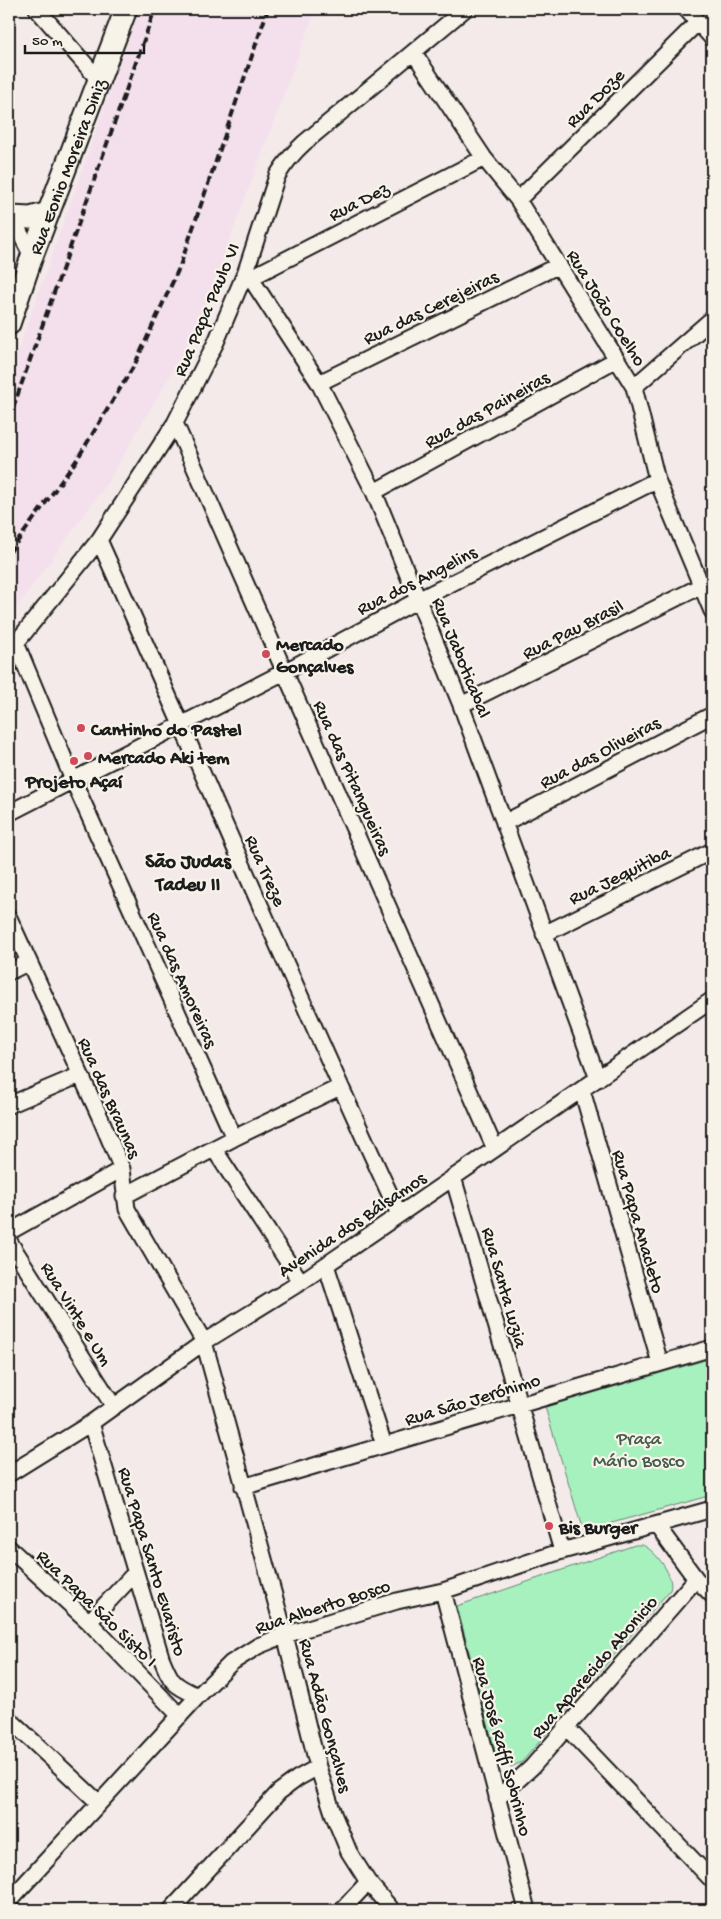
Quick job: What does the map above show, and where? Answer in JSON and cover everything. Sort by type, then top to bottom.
[{"type":"main road","name":"Rua Eonio Moreira Diniz","points":[[9,324],[32,256],[126,9]]},
{"type":"main road","points":[[10,214],[30,218],[48,213]]},
{"type":"street","points":[[37,9],[99,80]]},
{"type":"street","name":"Rua Papa Paulo VI","points":[[12,649],[99,540],[175,423],[248,274],[278,176],[294,153],[465,9]]},
{"type":"street","points":[[686,9],[712,38]]},
{"type":"street","name":"Rua Doze","points":[[518,200],[698,22]]},
{"type":"street","name":"Rua João Coelho","points":[[414,53],[484,158],[518,200],[634,387],[657,480],[712,611]]},
{"type":"street","name":"Rua Dez","points":[[248,274],[484,158]]},
{"type":"street","points":[[10,214],[32,256]]},
{"type":"street","name":"Rua das Cerejeiras","points":[[319,383],[559,266]]},
{"type":"street","name":"Rua Jaboticabal","points":[[248,274],[319,383],[374,492],[461,706],[598,1079]]},
{"type":"street","points":[[634,387],[712,319]]},
{"type":"street","name":"Rua das Paineiras","points":[[374,492],[617,359]]},
{"type":"street","name":"Rua das Pitangueiras","points":[[175,423],[495,1148]]},
{"type":"street","name":"Rua dos Angelins","points":[[9,813],[286,671],[418,600],[657,480]]},
{"type":"street","name":"Rua Treze","points":[[99,540],[340,1087],[399,1214]]},
{"type":"street","name":"Rua Pau Brasil","points":[[461,706],[701,586]]},
{"type":"street","name":"Rua das Amoreiras","points":[[12,649],[234,1138]]},
{"type":"street","name":"Rua das Oliveiras","points":[[504,823],[712,715]]},
{"type":"street","name":"Rua Jequitiba","points":[[544,934],[712,851]]},
{"type":"street","name":"Rua das Braunas","points":[[9,918],[122,1169],[127,1209],[204,1342]]},
{"type":"street","points":[[9,972],[29,962]]},
{"type":"street","name":"Avenida dos Bálsamos","points":[[9,1474],[91,1423],[204,1342],[301,1282],[495,1148],[711,1006]]},
{"type":"street","points":[[9,1105],[80,1075]]},
{"type":"street","points":[[124,1196],[234,1138],[340,1087]]},
{"type":"street","name":"Rua Papa Anacleto","points":[[582,1090],[660,1363]]},
{"type":"street","points":[[214,1149],[301,1282]]},
{"type":"street","points":[[10,1230],[122,1169]]},
{"type":"street","name":"Rua Santa Luzia","points":[[453,1177],[562,1552]]},
{"type":"street","name":"Rua Vinte e Um","points":[[10,1230],[114,1407]]},
{"type":"street","points":[[326,1265],[384,1445]]},
{"type":"street","name":"Rua Adão Gonçalves","points":[[204,1342],[285,1635],[318,1768],[334,1816],[349,1852],[368,1882],[392,1910]]},
{"type":"street","name":"Rua São Jerónimo","points":[[243,1487],[712,1348]]},
{"type":"street","name":"Rua Papa Santo Evaristo","points":[[91,1423],[161,1657],[169,1677],[175,1685],[198,1696]]},
{"type":"street","name":"Rua Alberto Bosco","points":[[11,1895],[198,1696],[231,1663],[258,1646],[285,1635],[398,1601],[443,1591],[562,1552],[712,1510]]},
{"type":"street","points":[[657,1526],[696,1579],[712,1596]]},
{"type":"street","name":"Rua Papa São Sisto I","points":[[9,1548],[89,1622],[180,1716]]},
{"type":"street","points":[[89,1622],[135,1573]]},
{"type":"street","name":"Rua Aparecido Abonicio","points":[[497,1799],[532,1767],[696,1579]]},
{"type":"street","name":"Rua José Raffi Sobrinho","points":[[443,1591],[527,1910]]},
{"type":"street","points":[[139,1674],[156,1666],[161,1657]]},
{"type":"street","points":[[9,1719],[99,1803]]},
{"type":"street","points":[[566,1727],[712,1880]]},
{"type":"street","points":[[171,1910],[279,1792],[298,1778],[318,1768]]},
{"type":"street","points":[[342,1910],[368,1882]]},
{"type":"shaded area","points":[[139,9],[316,9],[195,333],[104,488],[9,618],[9,376]]},
{"type":"green space","name":"Praça Mário Bosco","points":[[712,1358],[712,1495],[583,1531],[545,1407]]},
{"type":"green space","points":[[635,1545],[645,1546],[660,1560],[668,1572],[671,1585],[670,1590],[522,1762],[511,1767],[501,1763],[496,1755],[457,1606]]},
{"type":"railway","points":[[9,419],[155,9]]},
{"type":"railway","points":[[9,553],[76,461],[135,364],[180,266],[268,9]]},
{"type":"place","name":"Mercado Gonçalves","points":[[266,654]]},
{"type":"place","name":"Cantinho do Pastel","points":[[81,728]]},
{"type":"place","name":"Mercado Aki tem","points":[[88,756]]},
{"type":"place","name":"Projeto Açaí","points":[[74,761]]},
{"type":"place","name":"Bis Burger","points":[[549,1526]]},
{"type":"district","name":"São Judas Tadeu II","points":[[188,872]]}]
